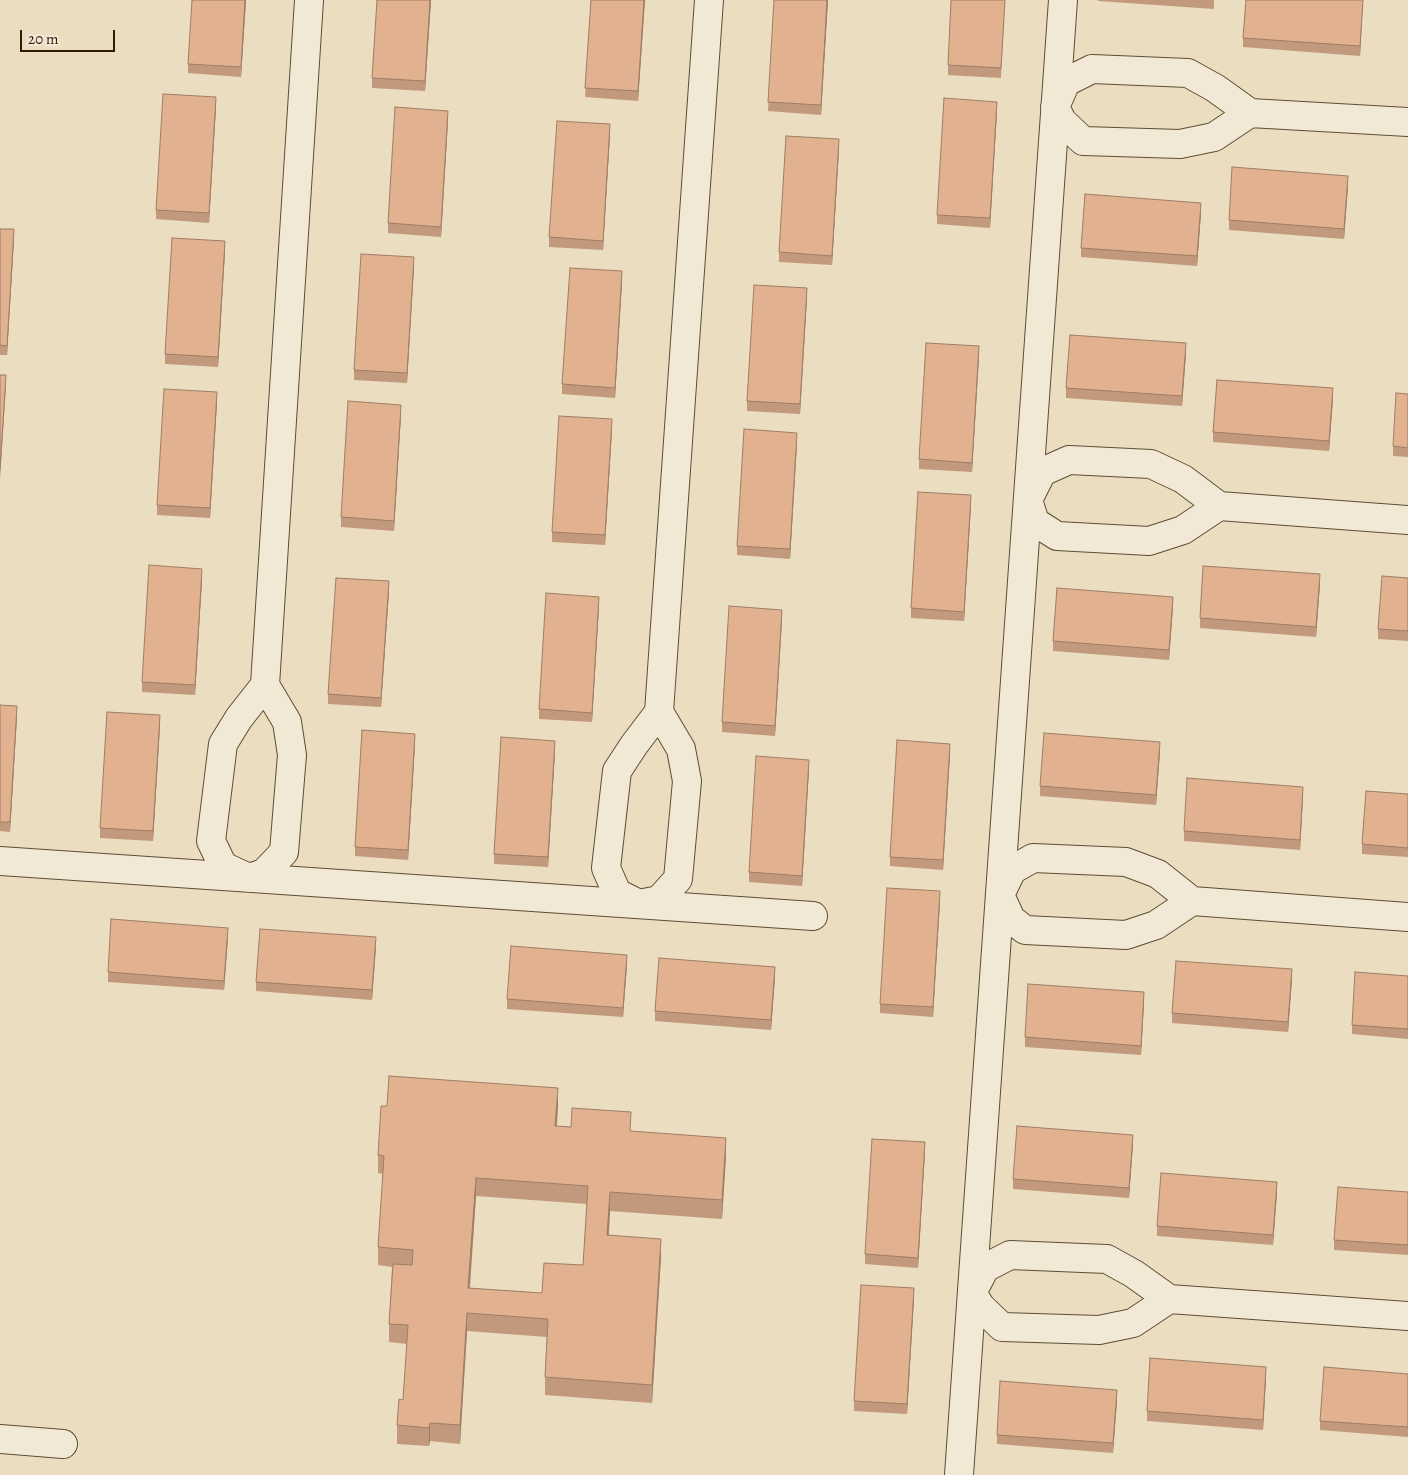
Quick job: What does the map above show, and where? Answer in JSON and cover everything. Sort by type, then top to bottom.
[{"type":"street","points":[[265,685],[239,718],[223,744],[211,841],[223,866],[248,878],[264,873],[284,852],[292,755],[286,722],[265,685],[309,0]]},
{"type":"street","points":[[660,712],[634,745],[617,771],[606,868],[617,893],[639,904],[659,900],[678,879],[687,781],[681,748],[660,712],[709,0]]},
{"type":"street","points":[[959,1475],[1063,0]]},
{"type":"street","points":[[1250,113],[1214,137],[1180,144],[1083,141],[1062,121],[1056,108],[1066,82],[1092,69],[1188,73],[1215,88],[1250,113],[1408,122]]},
{"type":"street","points":[[1219,506],[1183,530],[1149,541],[1057,536],[1035,522],[1028,500],[1042,472],[1069,460],[1152,464],[1183,479],[1219,506],[1408,520]]},
{"type":"street","points":[[1000,895],[1012,870],[1033,858],[1126,862],[1158,874],[1192,901],[1408,917]]},
{"type":"street","points":[[0,861],[812,916]]},
{"type":"street","points":[[1000,895],[1011,919],[1025,930],[1126,934],[1156,925],[1192,901]]},
{"type":"street","points":[[972,1293],[985,1268],[1010,1255],[1107,1259],[1134,1274],[1169,1299],[1408,1316]]},
{"type":"street","points":[[972,1293],[980,1307],[1002,1327],[1012,1328],[1099,1330],[1133,1323],[1169,1299]]},
{"type":"street","points":[[0,1439],[63,1444]]},
{"type":"building","points":[[192,0],[245,0],[241,67],[188,64]]},
{"type":"building","points":[[377,0],[430,0],[425,81],[372,78]]},
{"type":"building","points":[[591,0],[644,0],[638,91],[585,88]]},
{"type":"building","points":[[774,0],[827,0],[821,105],[768,102]]},
{"type":"building","points":[[951,0],[1005,0],[1001,68],[948,65]]},
{"type":"building","points":[[1246,0],[1363,0],[1360,46],[1243,38]]},
{"type":"building","points":[[163,94],[216,97],[209,213],[156,210]]},
{"type":"building","points":[[944,98],[997,102],[990,218],[937,215]]},
{"type":"building","points":[[395,107],[448,111],[441,227],[388,223]]},
{"type":"building","points":[[557,121],[610,124],[603,241],[549,237]]},
{"type":"building","points":[[786,136],[839,139],[832,256],[779,252]]},
{"type":"building","points":[[1232,167],[1348,176],[1344,229],[1229,220]]},
{"type":"building","points":[[1085,194],[1201,203],[1197,256],[1081,248]]},
{"type":"building","points":[[0,229],[14,229],[7,346],[0,345]]},
{"type":"building","points":[[172,238],[225,241],[218,357],[165,354]]},
{"type":"building","points":[[361,254],[414,257],[407,373],[354,370]]},
{"type":"building","points":[[570,268],[622,271],[615,388],[562,384]]},
{"type":"building","points":[[754,285],[807,288],[800,404],[747,401]]},
{"type":"building","points":[[1070,335],[1186,343],[1182,396],[1066,388]]},
{"type":"building","points":[[926,343],[979,346],[972,463],[919,459]]},
{"type":"building","points":[[0,375],[6,375],[0,469]]},
{"type":"building","points":[[1217,380],[1333,388],[1329,441],[1213,432]]},
{"type":"building","points":[[164,389],[217,392],[210,508],[157,505]]},
{"type":"building","points":[[1396,393],[1408,394],[1408,448],[1393,446]]},
{"type":"building","points":[[348,401],[401,405],[394,521],[341,517]]},
{"type":"building","points":[[559,416],[612,419],[605,535],[552,532]]},
{"type":"building","points":[[744,429],[797,433],[790,549],[737,546]]},
{"type":"building","points":[[918,492],[971,495],[964,612],[911,608]]},
{"type":"building","points":[[149,565],[202,569],[195,685],[142,682]]},
{"type":"building","points":[[1203,566],[1320,574],[1316,627],[1200,618]]},
{"type":"building","points":[[1382,576],[1408,578],[1408,631],[1378,629]]},
{"type":"building","points":[[336,578],[389,581],[381,698],[328,694]]},
{"type":"building","points":[[1057,588],[1173,597],[1169,650],[1053,641]]},
{"type":"building","points":[[546,593],[599,597],[592,713],[539,709]]},
{"type":"building","points":[[729,606],[782,610],[775,726],[722,722]]},
{"type":"building","points":[[0,705],[17,706],[10,822],[0,822]]},
{"type":"building","points":[[107,712],[160,715],[153,831],[100,828]]},
{"type":"building","points":[[362,730],[415,734],[408,850],[355,847]]},
{"type":"building","points":[[1044,733],[1160,742],[1156,795],[1040,786]]},
{"type":"building","points":[[501,737],[555,741],[548,857],[494,854]]},
{"type":"building","points":[[897,740],[950,744],[943,860],[890,857]]},
{"type":"building","points":[[756,756],[809,760],[802,876],[749,872]]},
{"type":"building","points":[[1187,778],[1303,787],[1300,840],[1184,831]]},
{"type":"building","points":[[1366,791],[1408,794],[1408,848],[1362,844]]},
{"type":"building","points":[[887,888],[940,891],[933,1007],[880,1004]]},
{"type":"building","points":[[111,919],[228,928],[224,981],[108,972]]},
{"type":"building","points":[[260,929],[376,937],[372,990],[256,982]]},
{"type":"building","points":[[511,946],[627,955],[623,1008],[507,999]]},
{"type":"building","points":[[659,958],[775,967],[771,1020],[655,1011]]},
{"type":"building","points":[[1176,961],[1292,969],[1288,1022],[1172,1013]]},
{"type":"building","points":[[1355,972],[1408,976],[1408,1029],[1352,1025]]},
{"type":"building","points":[[1028,984],[1144,992],[1141,1046],[1025,1037]]},
{"type":"building","points":[[389,1076],[558,1088],[555,1126],[571,1127],[572,1108],[631,1112],[630,1131],[726,1138],[722,1200],[610,1192],[607,1235],[661,1239],[652,1385],[545,1377],[548,1319],[467,1313],[460,1425],[430,1423],[429,1428],[397,1425],[399,1399],[403,1400],[408,1325],[389,1324],[393,1264],[412,1265],[413,1250],[378,1247],[384,1156],[378,1155],[381,1106],[387,1106]],"holes":[[[476,1178],[588,1186],[583,1265],[544,1263],[542,1293],[468,1288]]]},
{"type":"building","points":[[1017,1126],[1133,1135],[1129,1188],[1013,1179]]},
{"type":"building","points":[[872,1139],[925,1142],[918,1258],[865,1254]]},
{"type":"building","points":[[1161,1173],[1277,1182],[1273,1235],[1157,1226]]},
{"type":"building","points":[[1338,1187],[1408,1192],[1408,1245],[1334,1240]]},
{"type":"building","points":[[861,1285],[914,1288],[907,1404],[854,1401]]},
{"type":"building","points":[[1150,1358],[1266,1367],[1263,1420],[1147,1411]]},
{"type":"building","points":[[1324,1367],[1408,1374],[1408,1427],[1320,1421]]},
{"type":"building","points":[[1000,1381],[1117,1390],[1113,1443],[997,1435]]}]
